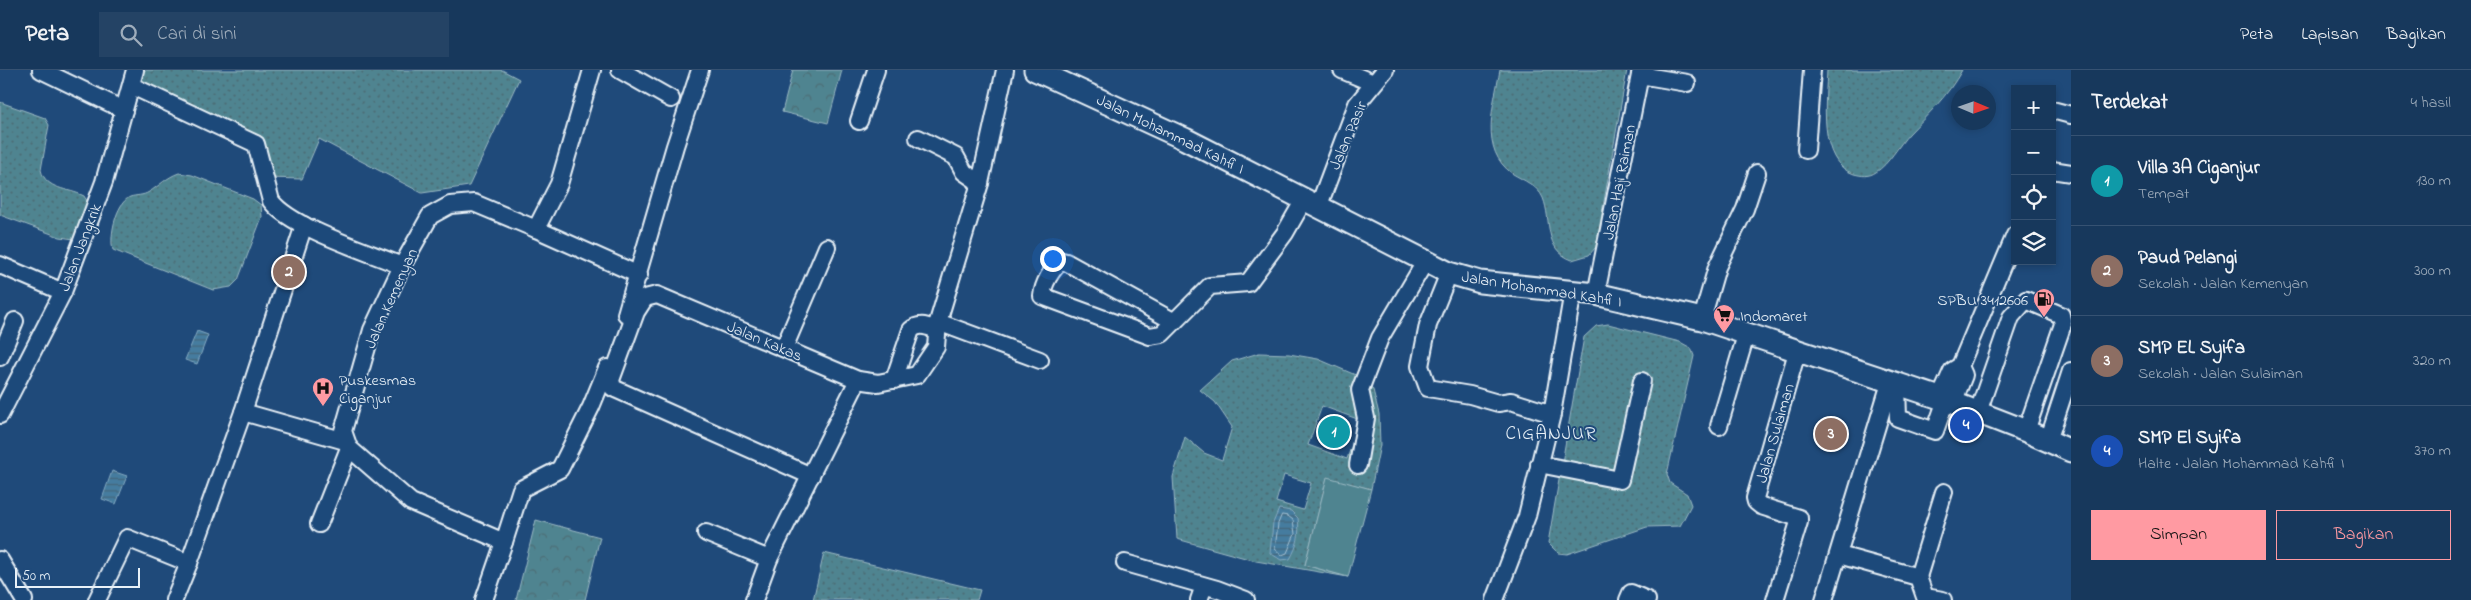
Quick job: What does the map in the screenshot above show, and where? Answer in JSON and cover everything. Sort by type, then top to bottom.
[{"type":"main road","name":"Jalan Mohammad Kahfi I","points":[[1035,70],[1176,135],[1312,202],[1449,273],[1480,282],[1596,294],[1702,319],[1978,412],[2071,451]]},
{"type":"street","points":[[41,70],[124,110]]},
{"type":"street","points":[[536,230],[559,184],[592,70]]},
{"type":"street","points":[[620,70],[671,99]]},
{"type":"street","points":[[484,600],[522,489],[560,469],[602,384],[639,275],[674,146],[700,70]]},
{"type":"street","points":[[859,121],[876,70]]},
{"type":"street","name":"Jalan Kakas","points":[[811,476],[613,388],[610,380],[640,304],[645,298],[657,295],[858,380],[878,383],[917,375],[936,347],[933,326],[980,183],[1005,70]]},
{"type":"street","points":[[1342,70],[1373,83]]},
{"type":"street","name":"Jalan Pasir","points":[[1173,321],[1210,286],[1248,283],[1285,233],[1312,202],[1356,104],[1386,70]]},
{"type":"street","points":[[1806,150],[1812,70]]},
{"type":"street","points":[[1640,73],[1687,83]]},
{"type":"street","name":"Jalan Haji Raiman","points":[[1596,294],[1640,73]]},
{"type":"street","points":[[133,78],[256,144],[271,201],[276,206],[304,225],[402,266]]},
{"type":"street","name":"Jalan Jangkrik","points":[[0,415],[4,398],[63,292],[104,182],[133,78]]},
{"type":"street","points":[[2056,111],[2071,115]]},
{"type":"street","points":[[918,138],[956,157],[964,172],[980,183]]},
{"type":"street","points":[[2056,171],[2071,173]]},
{"type":"street","points":[[1702,319],[1717,266],[1744,209],[1757,173]]},
{"type":"street","name":"Jalan Kemenyan","points":[[319,524],[347,445],[343,431],[372,330],[402,266],[430,216],[450,205],[474,203],[639,275]]},
{"type":"street","points":[[174,600],[189,563],[242,412],[304,225]]},
{"type":"street","points":[[1894,384],[1898,418],[1935,431],[1947,401],[1952,371],[1960,366],[2011,245]]},
{"type":"street","points":[[784,348],[827,247]]},
{"type":"street","points":[[1062,261],[1066,262],[1173,321],[1162,334],[1150,336],[1042,296],[1043,288],[1057,265],[1062,261]]},
{"type":"street","points":[[1358,465],[1366,418],[1360,390],[1380,338],[1425,262]]},
{"type":"street","points":[[0,265],[63,292]]},
{"type":"street","points":[[1449,273],[1428,324],[1420,366],[1428,388],[1470,395],[1498,403],[1511,401],[1552,414]]},
{"type":"street","points":[[1495,600],[1527,516],[1552,414],[1573,291]]},
{"type":"street","points":[[1978,412],[2011,317],[2026,300],[2061,315],[2063,324],[2026,431]]},
{"type":"street","points":[[0,357],[15,321]]},
{"type":"street","points":[[894,380],[912,330],[916,326],[933,326],[1040,360]]},
{"type":"street","points":[[1720,426],[1746,335]]},
{"type":"street","name":"Jalan Sulaiman","points":[[1775,600],[1799,518],[1761,506],[1756,502],[1755,498],[1797,352]]},
{"type":"street","points":[[2048,441],[2071,372]]},
{"type":"street","points":[[754,600],[769,559],[858,380]]},
{"type":"street","points":[[1539,464],[1620,480],[1642,381]]},
{"type":"street","points":[[1824,600],[1894,384]]},
{"type":"street","points":[[242,412],[347,445],[411,502],[504,542]]},
{"type":"street","points":[[1943,600],[1925,598],[1918,577],[1944,492]]},
{"type":"street","points":[[706,533],[769,559]]},
{"type":"street","points":[[97,600],[127,538],[189,563]]},
{"type":"street","points":[[1838,555],[1918,577]]},
{"type":"street","points":[[0,560],[24,600]]},
{"type":"street","points":[[1125,563],[1202,593],[1246,600]]},
{"type":"street","points":[[1628,600],[1630,593],[1647,600]]},
{"type":"green space","points":[[140,70],[502,70],[519,79],[469,186],[422,193],[319,139],[302,179],[267,178],[260,141],[138,81]]},
{"type":"green space","points":[[793,70],[842,70],[828,123],[782,112]]},
{"type":"green space","points":[[1500,70],[1627,70],[1596,247],[1589,255],[1572,260],[1556,249],[1552,242],[1546,207],[1541,194],[1502,164],[1495,152],[1491,126]]},
{"type":"green space","points":[[1827,70],[1962,70],[1944,96],[1909,134],[1881,169],[1871,175],[1854,174],[1842,167],[1834,157],[1829,144],[1825,113]]},
{"type":"green space","points":[[0,102],[45,118],[49,125],[41,170],[44,177],[58,188],[84,196],[89,204],[74,239],[60,237],[0,215]]},
{"type":"green space","points":[[179,173],[192,175],[253,199],[261,205],[262,217],[238,280],[231,287],[213,290],[113,250],[113,229],[117,213],[125,200],[153,190],[167,179]]},
{"type":"green space","points":[[1608,324],[1680,342],[1691,348],[1694,356],[1667,474],[1670,483],[1687,494],[1691,505],[1680,526],[1647,527],[1567,554],[1558,553],[1548,543],[1584,337],[1596,326]]},
{"type":"green space","points":[[1259,353],[1289,354],[1318,359],[1365,379],[1373,390],[1379,414],[1380,445],[1371,489],[1327,478],[1305,565],[1348,577],[1256,561],[1177,539],[1173,477],[1185,437],[1204,453],[1222,460],[1232,427],[1215,402],[1200,390],[1232,361]],"holes":[[[1322,406],[1360,420],[1347,459],[1308,445]],[[1284,475],[1311,483],[1303,510],[1276,502]]]},
{"type":"green space","points":[[1327,477],[1371,489],[1348,577],[1305,565]]},
{"type":"green space","points":[[536,520],[600,537],[585,600],[516,600]]},
{"type":"green space","points":[[824,553],[980,590],[977,600],[813,600]]},
{"type":"water","points":[[197,331],[208,335],[197,364],[185,360]]},
{"type":"water","points":[[112,471],[127,476],[116,504],[102,499]]},
{"type":"water","points":[[1279,509],[1291,511],[1298,518],[1298,540],[1290,559],[1281,560],[1270,553],[1273,523]]},
{"type":"place","name":"Paud Pelangi","points":[[289,272]]},
{"type":"place","name":"SPBU 3412606","points":[[2044,318]]},
{"type":"place","name":"Indomaret","points":[[1724,334]]},
{"type":"place","name":"Puskesmas Ciganjur","points":[[323,407]]},
{"type":"place","name":"SMP El Syifa","points":[[1966,425]]},
{"type":"place","name":"Villa 3A Ciganjur","points":[[1334,432]]},
{"type":"place","name":"SMP EL Syifa","points":[[1831,434]]},
{"type":"district","name":"CIGANJUR","points":[[1551,432]]}]
